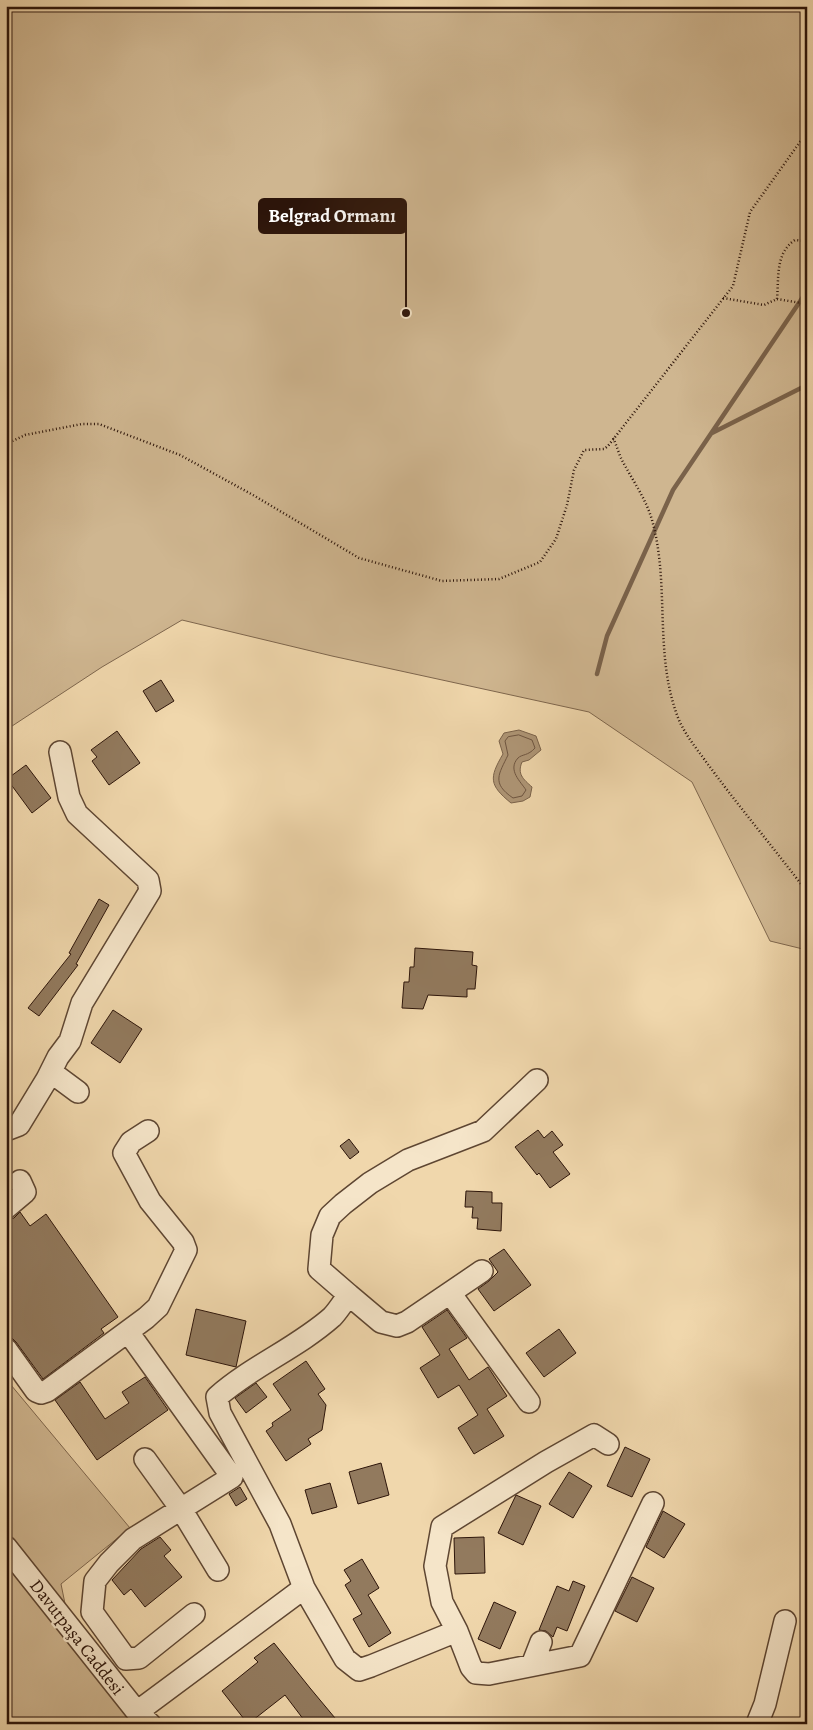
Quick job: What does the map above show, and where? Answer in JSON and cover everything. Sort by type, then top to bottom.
[{"type":"street","points":[[12,1128],[47,1079],[58,1057],[70,1041],[82,1004],[150,891],[148,880],[78,814],[69,797],[60,752]]},
{"type":"street","points":[[47,1079],[78,1092]]},
{"type":"street","points":[[482,1271],[397,1326],[382,1322],[319,1269],[322,1235],[330,1216],[370,1183],[408,1160],[482,1131],[537,1080]]},
{"type":"street","points":[[6,1349],[36,1391],[41,1393],[47,1391],[128,1332],[158,1307],[186,1250],[183,1242],[150,1201],[124,1153],[131,1142],[148,1131]]},
{"type":"street","points":[[6,1208],[25,1192],[20,1181]]},
{"type":"street","points":[[450,1293],[529,1402]]},
{"type":"street","points":[[349,1295],[332,1316],[288,1349],[234,1382],[217,1397],[220,1413],[280,1524],[304,1588],[345,1659],[358,1670],[461,1635]]},
{"type":"street","points":[[128,1332],[232,1478],[133,1539],[94,1581],[92,1612],[126,1659],[139,1658],[194,1614]]},
{"type":"street","points":[[608,1444],[594,1435],[546,1462],[442,1527],[435,1566],[442,1602],[461,1635],[471,1667],[476,1673],[489,1674],[580,1656],[653,1503]]},
{"type":"street","points":[[144,1458],[181,1509],[218,1570]]},
{"type":"street","name":"Davutpaşa Caddesi","points":[[6,1547],[143,1718]]},
{"type":"street","points":[[143,1718],[304,1588]]},
{"type":"street","points":[[757,1724],[765,1704],[784,1621]]},
{"type":"street","points":[[532,1665],[542,1642]]},
{"type":"path","points":[[6,444],[25,434],[82,424],[98,424],[180,455],[253,495],[359,558],[442,581],[499,579],[540,562],[556,539],[567,505],[574,470],[584,450],[604,449],[608,446],[733,286],[750,212],[807,132]]},
{"type":"path","points":[[777,299],[780,258],[784,249],[795,240],[807,241]]},
{"type":"path","points":[[723,298],[764,304],[777,299],[807,304]]},
{"type":"path","points":[[613,438],[622,461],[642,496],[652,519],[659,561],[664,622],[664,653],[669,688],[677,716],[686,734],[731,796],[774,847],[807,892]]},
{"type":"shaded area","points":[[6,6],[807,6],[807,950],[770,941],[692,782],[589,712],[332,656],[182,620],[102,667],[6,730]]},
{"type":"shaded area","points":[[6,1379],[130,1528],[61,1584],[74,1648],[134,1724],[6,1724]]},
{"type":"water","points":[[519,730],[536,736],[541,750],[529,760],[522,762],[520,770],[522,776],[532,787],[530,797],[523,801],[511,803],[498,791],[495,786],[494,775],[503,754],[499,741],[504,733]]},
{"type":"building","points":[[161,680],[174,701],[156,712],[143,691]]},
{"type":"building","points":[[117,731],[140,763],[109,785],[92,761],[97,757],[91,750]]},
{"type":"building","points":[[26,765],[51,798],[32,813],[7,779]]},
{"type":"building","points":[[99,899],[109,905],[76,964],[78,965],[39,1016],[28,1008],[71,954],[69,953]]},
{"type":"building","points":[[415,948],[473,952],[472,965],[477,966],[475,989],[467,989],[467,997],[428,995],[423,1009],[402,1008],[404,982],[409,982],[410,967],[414,967]]},
{"type":"building","points":[[113,1010],[142,1029],[120,1063],[91,1043]]},
{"type":"building","points":[[538,1130],[544,1138],[552,1131],[563,1145],[553,1152],[570,1174],[550,1188],[515,1147]]},
{"type":"building","points":[[349,1139],[359,1152],[350,1159],[340,1146]]},
{"type":"building","points":[[466,1191],[492,1192],[492,1203],[502,1203],[501,1231],[477,1229],[478,1218],[472,1218],[473,1207],[465,1207]]},
{"type":"building","points":[[20,1212],[30,1226],[46,1214],[118,1317],[101,1329],[104,1333],[43,1379],[16,1342],[12,1338],[6,1337],[6,1220],[14,1218]]},
{"type":"building","points":[[504,1249],[531,1285],[494,1311],[478,1289],[498,1272],[489,1259]]},
{"type":"building","points":[[196,1309],[246,1321],[236,1367],[186,1355]]},
{"type":"building","points":[[447,1310],[467,1338],[449,1349],[469,1380],[488,1367],[507,1396],[487,1409],[504,1436],[474,1454],[458,1428],[478,1415],[459,1385],[438,1398],[420,1368],[440,1355],[422,1327]]},
{"type":"building","points":[[559,1329],[576,1353],[544,1377],[526,1353]]},
{"type":"building","points":[[306,1361],[325,1389],[318,1394],[326,1405],[322,1430],[308,1439],[311,1444],[286,1461],[266,1431],[273,1426],[272,1423],[291,1410],[273,1384]]},
{"type":"building","points":[[145,1377],[168,1410],[97,1460],[55,1400],[80,1382],[105,1419],[129,1403],[122,1392]]},
{"type":"building","points":[[256,1383],[267,1397],[246,1413],[235,1398]]},
{"type":"building","points":[[625,1447],[650,1459],[632,1497],[607,1486]]},
{"type":"building","points":[[381,1463],[389,1495],[358,1504],[349,1472]]},
{"type":"building","points":[[569,1472],[592,1486],[573,1518],[549,1504]]},
{"type":"building","points":[[330,1483],[337,1507],[312,1514],[305,1490]]},
{"type":"building","points":[[240,1487],[247,1499],[236,1506],[229,1494]]},
{"type":"building","points":[[516,1495],[541,1506],[523,1545],[498,1533]]},
{"type":"building","points":[[663,1511],[685,1524],[664,1558],[646,1547]]},
{"type":"building","points":[[160,1537],[171,1550],[164,1556],[182,1577],[145,1607],[131,1589],[124,1595],[112,1580],[141,1549]]},
{"type":"building","points":[[484,1537],[485,1573],[455,1574],[454,1538]]},
{"type":"building","points":[[362,1559],[379,1588],[368,1595],[391,1633],[369,1647],[353,1619],[362,1614],[345,1585],[351,1581],[344,1570]]},
{"type":"building","points":[[632,1577],[654,1588],[637,1622],[615,1611]]},
{"type":"building","points":[[573,1581],[585,1586],[567,1631],[557,1627],[553,1637],[546,1631],[539,1630],[557,1586],[569,1591]]},
{"type":"building","points":[[494,1602],[516,1612],[500,1649],[478,1639]]},
{"type":"building","points":[[274,1643],[340,1724],[307,1724],[285,1695],[248,1724],[222,1691],[258,1662],[254,1658]]},
{"type":"waterway","points":[[597,674],[607,636],[673,490],[807,291]]},
{"type":"waterway","points":[[712,433],[807,385]]},
{"type":"place","name":"Belgrad Ormanı","points":[[406,313]]}]
